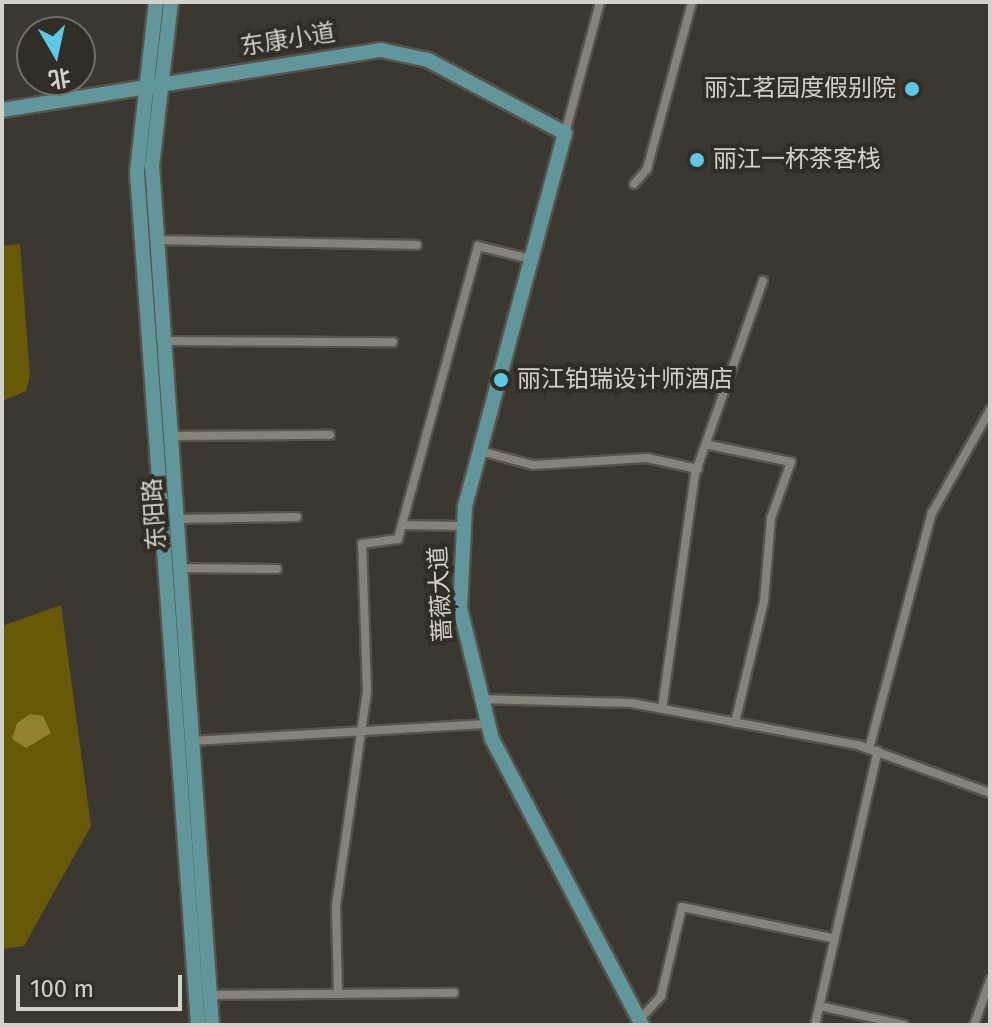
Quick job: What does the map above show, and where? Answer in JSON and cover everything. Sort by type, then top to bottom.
[{"type":"main road","name":"东阳路","points":[[156,2],[152,144],[212,1025]]},
{"type":"main road","name":"东阳路","points":[[171,2],[152,84],[137,172],[198,1025]]},
{"type":"main road","name":"东康小道","points":[[2,110],[152,84],[391,50],[428,60],[565,133]]},
{"type":"main road","name":"蔷薇大道","points":[[565,133],[527,258],[461,526],[460,608],[477,699],[486,724],[640,1022]]},
{"type":"street","points":[[565,133],[600,2]]},
{"type":"street","points":[[634,184],[647,169],[692,2]]},
{"type":"street","points":[[159,240],[417,245]]},
{"type":"street","points":[[338,994],[336,906],[363,736],[362,544],[398,539],[478,246],[527,258]]},
{"type":"street","points":[[662,709],[698,469],[709,445],[763,281]]},
{"type":"street","points":[[166,341],[393,342]]},
{"type":"street","points":[[815,1025],[873,750],[932,513],[990,410]]},
{"type":"street","points":[[172,436],[330,435]]},
{"type":"street","points":[[709,445],[791,462],[771,518],[764,601],[735,723]]},
{"type":"street","points":[[480,451],[533,465],[647,458],[698,469]]},
{"type":"street","points":[[177,519],[297,517]]},
{"type":"street","points":[[402,525],[461,526]]},
{"type":"street","points":[[181,568],[277,569]]},
{"type":"street","points":[[477,699],[662,709],[873,750],[990,793]]},
{"type":"street","points":[[192,741],[363,736],[486,724]]},
{"type":"street","points":[[640,1022],[661,996],[682,907],[832,938]]},
{"type":"street","points":[[974,1025],[990,980]]},
{"type":"street","points":[[209,995],[454,993]]},
{"type":"street","points":[[820,1006],[904,1025]]},
{"type":"shaded area","points":[[20,244],[30,376],[26,391],[2,401],[2,246]]},
{"type":"shaded area","points":[[61,605],[91,826],[24,946],[2,949],[2,626]]},
{"type":"shaded area","points":[[30,714],[43,716],[51,733],[26,748],[12,739],[17,723]]},
{"type":"place","name":"丽江茗园度假别院","points":[[912,89]]},
{"type":"place","name":"丽江一杯茶客栈","points":[[697,160]]},
{"type":"place","name":"丽江铂瑞设计师酒店","points":[[501,380]]}]
